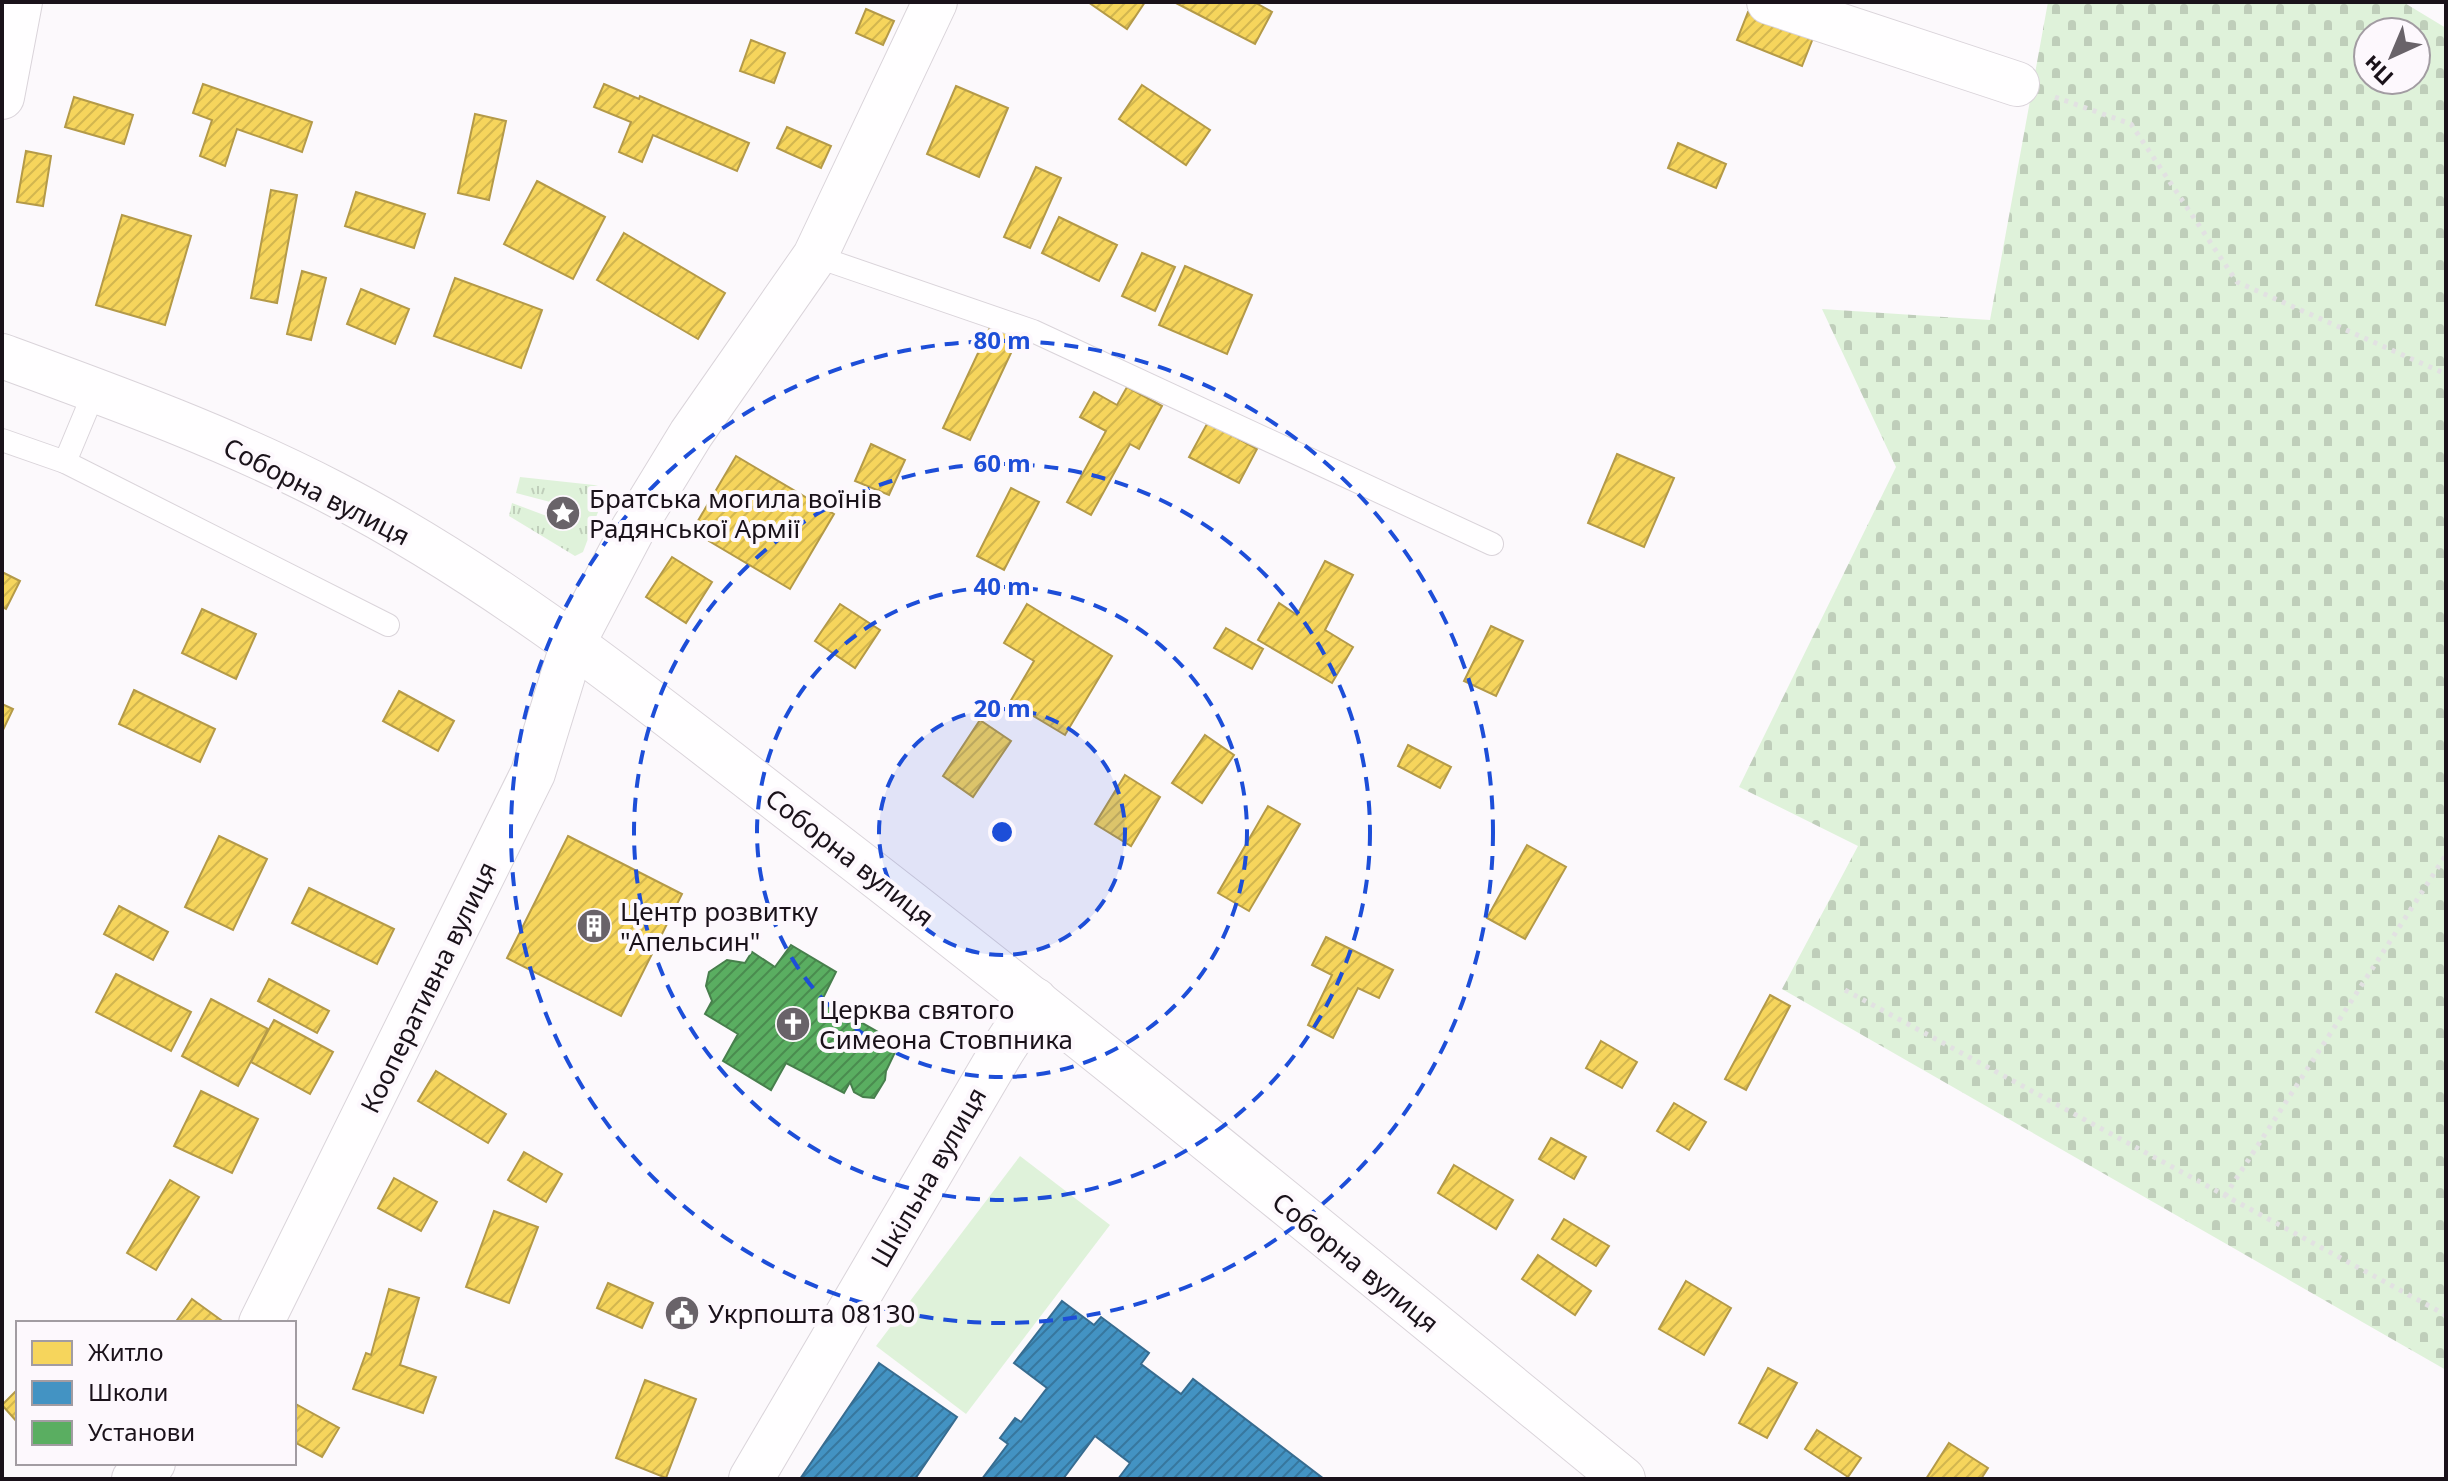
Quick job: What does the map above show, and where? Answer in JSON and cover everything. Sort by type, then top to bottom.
[{"type":"street","points":[[2,97],[20,2]]},
{"type":"street","name":"Кооперативна вулиця","points":[[262,1321],[533,773],[573,643],[633,529],[691,434],[815,256],[935,2]]},
{"type":"street","points":[[1769,2],[2017,84]]},
{"type":"street","name":"Соборна вулиця","points":[[2,356],[200,432],[334,494],[479,579],[573,643],[1035,1000],[1623,1479]]},
{"type":"street","name":"Шкільна вулиця","points":[[751,1479],[1035,1000]]},
{"type":"street","points":[[134,1479],[151,1465]]},
{"type":"lane","points":[[815,256],[1033,331],[1492,544]]},
{"type":"lane","points":[[65,462],[95,390]]},
{"type":"lane","points":[[2,440],[65,462],[388,625]]},
{"type":"path","points":[[2017,84],[2131,124],[2237,282],[2446,374]]},
{"type":"path","points":[[2225,1196],[2446,855]]},
{"type":"path","points":[[1845,990],[2446,1315]]},
{"type":"green space","points":[[2048,2],[2403,2],[2426,16],[2352,16],[2352,96],[2432,96],[2432,20],[2446,28],[2446,1370],[1782,989],[1858,846],[1739,787],[1896,467],[1822,309],[1990,320]]},
{"type":"green space","points":[[520,477],[602,487],[604,496],[583,552],[575,556],[509,516],[512,503],[568,524],[573,508],[516,493]]},
{"type":"green space","points":[[1020,1156],[1110,1225],[966,1414],[876,1346]]},
{"type":"building: Житло","points":[[1088,2],[1145,2],[1127,29]]},
{"type":"building: Житло","points":[[1174,2],[1254,2],[1272,12],[1255,44]]},
{"type":"building: Житло","points":[[866,9],[894,21],[883,45],[856,33]]},
{"type":"building: Житло","points":[[1748,12],[1813,38],[1802,66],[1737,40]]},
{"type":"building: Житло","points":[[751,40],[785,53],[774,83],[740,71]]},
{"type":"building: Житло","points":[[203,84],[312,122],[302,152],[237,129],[225,166],[200,156],[212,120],[193,113]]},
{"type":"building: Житло","points":[[604,84],[639,99],[640,96],[749,143],[737,171],[653,135],[642,162],[619,152],[631,122],[594,107]]},
{"type":"building: Житло","points":[[1142,85],[1210,130],[1186,165],[1119,119]]},
{"type":"building: Житло","points":[[956,86],[1008,108],[979,177],[927,154]]},
{"type":"building: Житло","points":[[74,97],[133,115],[124,144],[65,127]]},
{"type":"building: Житло","points":[[475,114],[506,121],[489,200],[458,193]]},
{"type":"building: Житло","points":[[787,127],[831,146],[821,168],[777,148]]},
{"type":"building: Житло","points":[[1678,143],[1726,164],[1716,188],[1668,168]]},
{"type":"building: Житло","points":[[26,151],[51,156],[43,206],[17,202]]},
{"type":"building: Житло","points":[[1036,167],[1061,178],[1030,248],[1004,237]]},
{"type":"building: Житло","points":[[537,181],[605,217],[573,279],[504,244]]},
{"type":"building: Житло","points":[[271,190],[297,195],[277,303],[251,298]]},
{"type":"building: Житло","points":[[356,192],[425,214],[414,248],[345,226]]},
{"type":"building: Житло","points":[[122,215],[191,236],[165,325],[96,305]]},
{"type":"building: Житло","points":[[1059,217],[1117,245],[1099,281],[1042,253]]},
{"type":"building: Житло","points":[[624,233],[725,293],[698,339],[597,280]]},
{"type":"building: Житло","points":[[1142,253],[1175,267],[1155,311],[1122,296]]},
{"type":"building: Житло","points":[[1185,266],[1252,295],[1227,354],[1159,325]]},
{"type":"building: Житло","points":[[302,271],[326,278],[311,340],[287,334]]},
{"type":"building: Житло","points":[[455,278],[542,310],[521,368],[434,336]]},
{"type":"building: Житло","points":[[361,289],[409,309],[395,344],[347,324]]},
{"type":"building: Житло","points":[[992,323],[1019,336],[970,440],[943,428]]},
{"type":"building: Житло","points":[[1127,387],[1162,406],[1139,449],[1130,444],[1091,515],[1067,502],[1106,431],[1080,417],[1094,392],[1117,405]]},
{"type":"building: Житло","points":[[1208,422],[1257,449],[1239,483],[1189,457]]},
{"type":"building: Житло","points":[[871,444],[905,460],[889,495],[855,481]]},
{"type":"building: Житло","points":[[1617,454],[1674,478],[1644,547],[1588,523]]},
{"type":"building: Житло","points":[[736,456],[834,514],[790,589],[692,531]]},
{"type":"building: Житло","points":[[1011,488],[1039,502],[1004,570],[977,556]]},
{"type":"building: Житло","points":[[672,557],[712,582],[686,623],[646,597]]},
{"type":"building: Житло","points":[[1325,561],[1353,575],[1325,630],[1353,647],[1332,683],[1258,640],[1279,603],[1297,615]]},
{"type":"building: Житло","points":[[2,572],[20,581],[6,609],[2,607]]},
{"type":"building: Житло","points":[[840,604],[880,630],[855,668],[815,641]]},
{"type":"building: Житло","points":[[1027,604],[1112,656],[1065,735],[1010,702],[1034,661],[1004,643]]},
{"type":"building: Житло","points":[[202,609],[256,634],[236,679],[182,653]]},
{"type":"building: Житло","points":[[1491,626],[1523,641],[1496,696],[1464,681]]},
{"type":"building: Житло","points":[[1226,628],[1263,649],[1252,669],[1214,648]]},
{"type":"building: Житло","points":[[134,690],[215,729],[200,762],[119,724]]},
{"type":"building: Житло","points":[[399,691],[454,721],[438,751],[383,721]]},
{"type":"building: Житло","points":[[2,704],[13,709],[2,732]]},
{"type":"building: Житло","points":[[980,720],[1011,741],[973,797],[943,776]]},
{"type":"building: Житло","points":[[1205,735],[1234,755],[1202,803],[1172,783]]},
{"type":"building: Житло","points":[[1408,745],[1451,767],[1440,788],[1398,766]]},
{"type":"building: Житло","points":[[1125,775],[1160,797],[1131,846],[1095,824]]},
{"type":"building: Житло","points":[[1268,806],[1300,824],[1249,911],[1218,893]]},
{"type":"building: Житло","points":[[219,836],[267,859],[233,930],[185,907]]},
{"type":"building: Житло","name":"Центр розвитку \"Апельсин\"","points":[[568,836],[682,894],[621,1016],[507,958]]},
{"type":"building: Житло","points":[[1527,845],[1566,867],[1525,939],[1487,918]]},
{"type":"building: Житло","points":[[309,888],[394,929],[377,964],[292,923]]},
{"type":"building: Житло","points":[[119,906],[168,932],[153,960],[104,934]]},
{"type":"building: Житло","points":[[1326,937],[1393,970],[1379,998],[1358,988],[1333,1038],[1308,1025],[1332,975],[1312,965]]},
{"type":"building: Житло","points":[[116,974],[191,1012],[171,1051],[96,1012]]},
{"type":"building: Житло","points":[[269,979],[329,1011],[317,1033],[258,1001]]},
{"type":"building: Житло","points":[[1770,995],[1790,1006],[1746,1090],[1725,1079]]},
{"type":"building: Житло","points":[[211,999],[268,1029],[238,1086],[182,1056]]},
{"type":"building: Житло","points":[[274,1020],[333,1052],[310,1094],[251,1062]]},
{"type":"building: Житло","points":[[1601,1041],[1637,1062],[1622,1088],[1586,1068]]},
{"type":"building: Житло","points":[[436,1071],[506,1114],[488,1143],[418,1101]]},
{"type":"building: Житло","points":[[201,1091],[258,1119],[232,1173],[174,1146]]},
{"type":"building: Житло","points":[[1674,1103],[1706,1122],[1689,1150],[1657,1131]]},
{"type":"building: Житло","points":[[1551,1138],[1586,1157],[1574,1179],[1539,1159]]},
{"type":"building: Житло","points":[[524,1152],[562,1174],[546,1202],[508,1180]]},
{"type":"building: Житло","points":[[1454,1165],[1513,1200],[1496,1229],[1438,1193]]},
{"type":"building: Житло","points":[[394,1178],[437,1202],[421,1231],[378,1208]]},
{"type":"building: Житло","points":[[170,1180],[199,1197],[156,1270],[127,1253]]},
{"type":"building: Житло","points":[[494,1211],[538,1227],[509,1303],[466,1287]]},
{"type":"building: Житло","points":[[1564,1219],[1609,1246],[1596,1266],[1552,1239]]},
{"type":"building: Житло","points":[[1538,1255],[1591,1291],[1575,1315],[1522,1279]]},
{"type":"building: Житло","points":[[1686,1281],[1731,1308],[1704,1355],[1659,1329]]},
{"type":"building: Житло","points":[[608,1283],[653,1303],[642,1328],[597,1308]]},
{"type":"building: Житло","points":[[389,1289],[419,1298],[400,1365],[436,1377],[423,1413],[353,1389],[366,1353],[371,1355]]},
{"type":"building: Житло","points":[[192,1299],[222,1321],[176,1321]]},
{"type":"building: Житло","points":[[1768,1368],[1797,1383],[1767,1438],[1739,1423]]},
{"type":"building: Житло","points":[[645,1380],[696,1399],[666,1478],[616,1458]]},
{"type":"building: Житло","points":[[16,1391],[16,1421],[2,1405]]},
{"type":"building: Житло","points":[[296,1404],[339,1428],[322,1457],[296,1443]]},
{"type":"building: Житло","points":[[1817,1430],[1861,1458],[1848,1477],[1805,1449]]},
{"type":"building: Житло","points":[[1949,1443],[1988,1468],[1981,1479],[1926,1479]]},
{"type":"building: Школи","points":[[1062,1301],[1094,1325],[1101,1317],[1149,1353],[1141,1364],[1181,1394],[1193,1379],[1324,1479],[1118,1479],[1130,1463],[1095,1436],[1063,1479],[982,1479],[1008,1444],[1000,1438],[1015,1418],[1021,1422],[1047,1388],[1014,1363]]},
{"type":"building: Школи","points":[[879,1363],[957,1417],[915,1479],[800,1479]]},
{"type":"building: Установи","name":"Церква святого Симеона Стовпника","points":[[791,945],[836,972],[822,1000],[899,1044],[885,1080],[874,1098],[854,1092],[850,1082],[844,1093],[786,1063],[771,1090],[723,1061],[738,1034],[705,1014],[712,1001],[706,986],[709,972],[727,960],[745,963],[752,952],[775,967]]},
{"type":"place","name":"Братська могила воїнів Радянської Армії","points":[[563,513]]},
{"type":"place","name":"Центр розвитку \"Апельсин\"","points":[[594,926]]},
{"type":"place","name":"Церква святого Симеона Стовпника","points":[[793,1024]]},
{"type":"place","name":"Укрпошта 08130","points":[[682,1313]]}]
